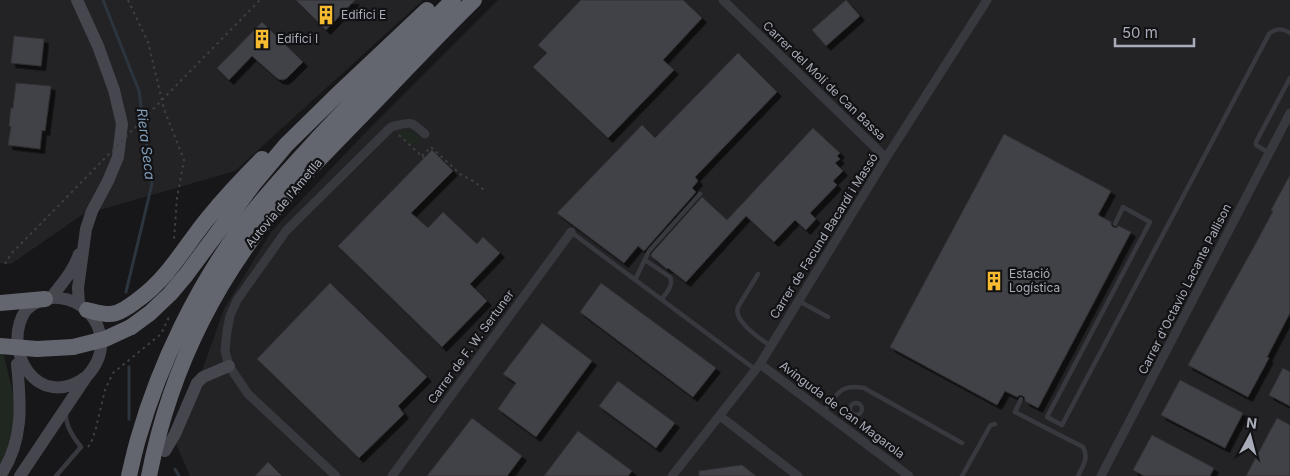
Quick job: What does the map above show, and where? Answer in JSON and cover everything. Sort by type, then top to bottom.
[{"type":"highway","points":[[0,346],[37,349],[73,347],[105,339],[131,327],[150,313],[186,275],[255,182],[286,145],[438,0]]},
{"type":"highway","name":"Autovia de l'Ametlla","points":[[129,476],[139,435],[175,342],[192,305],[227,247],[282,177],[453,0]]},
{"type":"highway","name":"Autovia de l'Ametlla","points":[[149,476],[160,430],[176,378],[188,349],[205,313],[242,253],[295,185],[474,0]]},
{"type":"highway","points":[[83,307],[106,315],[117,313],[129,307],[152,289],[179,257],[206,219],[238,182],[277,144],[311,121]]},
{"type":"highway","points":[[0,303],[48,299]]},
{"type":"highway","points":[[161,476],[176,406],[192,360],[205,313]]},
{"type":"street","points":[[77,0],[98,46],[114,90],[122,124],[118,157],[92,211],[86,229],[78,288],[83,307]]},
{"type":"street","name":"Carrer del Molí de Can Bassa","points":[[723,0],[886,158]]},
{"type":"street","name":"Carrer de Facund Bacardí i Massó","points":[[672,476],[758,367],[886,158],[987,0]]},
{"type":"street","name":"Carrer d'Octavio Lacante Pallison","points":[[1101,476],[1290,113]]},
{"type":"street","points":[[336,476],[248,394],[230,366],[225,351],[230,316],[237,300],[286,231],[391,127],[410,122],[425,134]]},
{"type":"street","name":"Carrer de F. W. Sertuner","points":[[392,476],[571,232]]},
{"type":"street","points":[[48,299],[67,278],[76,263],[84,240]]},
{"type":"street","points":[[0,476],[10,459],[19,428],[20,403],[16,364],[12,349],[12,332],[19,318],[31,306],[48,299],[65,299],[83,307],[91,315],[98,326],[101,340],[100,353],[95,366],[20,476]]},
{"type":"street","points":[[16,364],[34,382],[49,387],[73,385],[87,376]]},
{"type":"street","points":[[165,451],[175,434],[197,383],[203,377],[230,366]]},
{"type":"street","name":"Avinguda de Can Magarola","points":[[758,367],[823,412],[909,476]]},
{"type":"street","points":[[720,416],[798,476]]},
{"type":"lane","points":[[1115,224],[1123,207],[1150,222],[1047,417],[1062,425],[1269,34],[1283,29],[1288,32],[1290,24]]},
{"type":"lane","points":[[1269,153],[1256,145],[1256,142],[1290,78]]},
{"type":"lane","points":[[635,280],[649,251],[700,194]]},
{"type":"lane","points":[[571,232],[758,367]]},
{"type":"lane","points":[[645,260],[672,280],[662,299]]},
{"type":"lane","points":[[758,274],[738,307],[737,312],[738,316],[756,336],[771,346]]},
{"type":"lane","points":[[799,301],[828,317]]},
{"type":"lane","points":[[823,412],[841,391],[847,387],[864,388],[962,443]]},
{"type":"lane","points":[[1021,399],[1015,412],[1083,447],[1087,457],[1078,476]]},
{"type":"lane","points":[[56,476],[80,447],[66,419],[66,408]]},
{"type":"lane","points":[[962,476],[991,424],[995,424]]},
{"type":"path","points":[[128,0],[148,42],[164,109],[184,160],[177,198],[174,247]]},
{"type":"path","points":[[5,264],[11,254],[260,0]]},
{"type":"path","points":[[397,134],[423,157],[431,147],[460,174],[475,182],[484,190]]},
{"type":"path","points":[[91,443],[105,390],[113,373],[161,334],[170,315]]},
{"type":"shaded area","points":[[0,0],[423,0],[235,171],[82,215],[11,264],[0,263]]},
{"type":"shaded area","points":[[498,0],[1290,0],[1290,476],[190,476],[176,444],[224,309],[271,232],[362,136]]},
{"type":"shaded area","points":[[403,130],[414,132],[420,139],[413,146],[398,133]]},
{"type":"shaded area","points":[[0,352],[3,352],[15,400],[14,429],[0,466]]},
{"type":"building","name":"Edifici E","points":[[296,0],[355,0],[326,30]]},
{"type":"building","points":[[581,0],[683,0],[702,18],[663,60],[674,70],[608,138],[533,67],[547,53],[538,45]]},
{"type":"building","points":[[846,0],[860,16],[826,46],[812,30]]},
{"type":"building","name":"Edifici I","points":[[262,22],[303,62],[283,80],[278,79],[252,56],[229,80],[217,68]]},
{"type":"building","points":[[14,36],[44,39],[41,66],[11,63]]},
{"type":"building","points":[[738,53],[777,92],[695,177],[698,181],[692,188],[696,192],[644,251],[638,246],[624,263],[557,213],[642,125],[655,138]]},
{"type":"building","points":[[16,83],[51,86],[45,131],[42,130],[40,149],[8,145],[11,127],[9,126],[11,108],[13,108]]},
{"type":"building","points":[[813,128],[840,153],[837,156],[840,159],[835,163],[843,171],[833,181],[837,185],[810,213],[816,219],[806,230],[795,220],[774,242],[746,216],[686,282],[651,256],[702,197],[727,220]]},
{"type":"building","name":"Estació Logística","points":[[1004,134],[1111,191],[1098,215],[1111,222],[1113,227],[1119,226],[1131,232],[1038,408],[1025,401],[1023,396],[1017,397],[1005,391],[997,405],[890,347]]},
{"type":"building","points":[[432,150],[453,171],[411,213],[428,228],[443,212],[477,244],[483,237],[500,253],[470,284],[487,301],[442,347],[338,246]]},
{"type":"building","points":[[1290,175],[1290,313],[1248,397],[1188,365],[1256,243]]},
{"type":"building","points":[[330,283],[427,377],[398,406],[404,414],[359,458],[257,359]]},
{"type":"building","points":[[601,283],[716,368],[693,397],[580,312]]},
{"type":"building","points":[[542,323],[592,361],[536,437],[498,409],[516,383],[503,374]]},
{"type":"building","points":[[1283,368],[1290,372],[1290,406],[1269,395]]},
{"type":"building","points":[[1180,380],[1243,413],[1225,448],[1161,415]]},
{"type":"building","points":[[618,381],[675,423],[656,448],[599,406]]},
{"type":"building","points":[[472,418],[522,456],[507,476],[427,476]]},
{"type":"building","points":[[1277,418],[1290,425],[1290,476],[1246,476]]},
{"type":"building","points":[[578,431],[632,471],[628,476],[544,476]]},
{"type":"building","points":[[1152,435],[1214,468],[1210,476],[1144,476],[1133,470]]},
{"type":"building","points":[[268,462],[282,476],[255,476]]},
{"type":"building","points":[[742,465],[756,476],[699,476],[699,471]]},
{"type":"waterway","name":"Riera Seca","points":[[103,0],[139,91],[152,184],[126,292]]},
{"type":"waterway","name":"Riera Seca","points":[[129,367],[129,419]]},
{"type":"waterway","name":"Riera Seca","points":[[175,469],[179,476]]},
{"type":"place","name":"Edifici E","points":[[326,15]]},
{"type":"place","name":"Edifici I","points":[[262,39]]},
{"type":"place","name":"Estació Logística","points":[[994,281]]}]
